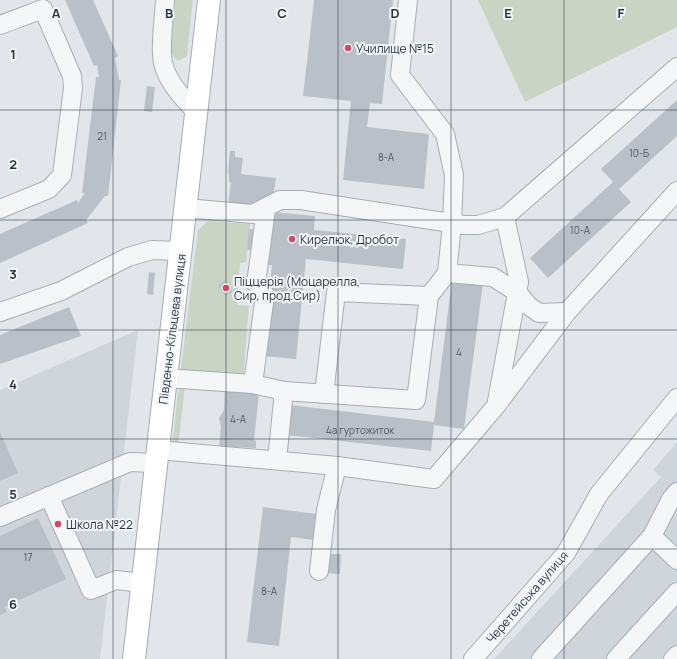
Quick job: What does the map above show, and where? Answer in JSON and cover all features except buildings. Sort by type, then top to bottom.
[{"type":"main road","name":"Південно-Кільцева вулиця","points":[[136,657],[157,456],[209,0]]},
{"type":"street","points":[[165,0],[162,57],[167,74],[178,92],[196,112]]},
{"type":"street","points":[[166,378],[253,384],[284,390],[324,394],[416,400],[429,296],[447,273],[452,224],[454,175],[445,134],[400,75],[408,0]]},
{"type":"street","points":[[0,25],[43,9],[72,76],[73,88],[62,175],[49,189],[0,209]]},
{"type":"street","points":[[186,208],[254,214],[266,209],[280,200],[301,200],[452,224],[478,225],[505,217],[677,67]]},
{"type":"street","points":[[0,517],[130,462],[157,456],[276,460],[337,466],[434,479],[496,406],[568,312],[677,191]]},
{"type":"street","points":[[253,384],[265,295],[256,284],[266,209]]},
{"type":"street","points":[[496,406],[519,282],[505,217]]},
{"type":"street","points":[[0,312],[62,291],[128,256],[152,250],[181,251]]},
{"type":"street","points":[[447,273],[493,277],[518,293],[529,306],[539,313],[568,312]]},
{"type":"street","points":[[324,394],[336,292],[429,296]]},
{"type":"street","points":[[276,460],[284,390]]},
{"type":"street","name":"Черетейська вулиця","points":[[473,659],[566,553],[603,488],[677,398]]},
{"type":"street","points":[[319,571],[326,510],[337,466]]},
{"type":"street","points":[[541,659],[652,536],[671,499],[677,492]]},
{"type":"street","points":[[49,496],[91,590],[116,580],[143,583]]},
{"type":"street","points":[[652,536],[677,560]]},
{"type":"street","points":[[616,659],[677,592]]},
{"type":"street","points":[[673,659],[677,655]]},
{"type":"shaded area","name":"Школа №22","points":[[138,330],[100,659],[0,659],[0,390]]},
{"type":"shaded area","points":[[677,442],[677,659],[494,659],[661,477],[653,470]]},
{"type":"green space","points":[[173,0],[193,0],[187,56],[179,61],[174,57],[171,51],[170,43],[170,24]]},
{"type":"green space","points":[[478,0],[677,0],[677,27],[525,102]]},
{"type":"green space","points":[[208,221],[250,224],[246,263],[240,263],[237,305],[249,306],[243,380],[180,376],[198,230]]},
{"type":"green space","points":[[179,384],[185,385],[178,448],[172,447]]},
{"type":"place","name":"Училище №15","points":[[348,48]]},
{"type":"place","name":"Кирелюк, Дробот","points":[[292,239]]},
{"type":"place","name":"Піццерія (Моцарелла, Сир, прод.Сир)","points":[[226,288]]},
{"type":"place","name":"Школа №22","points":[[58,524]]}]
